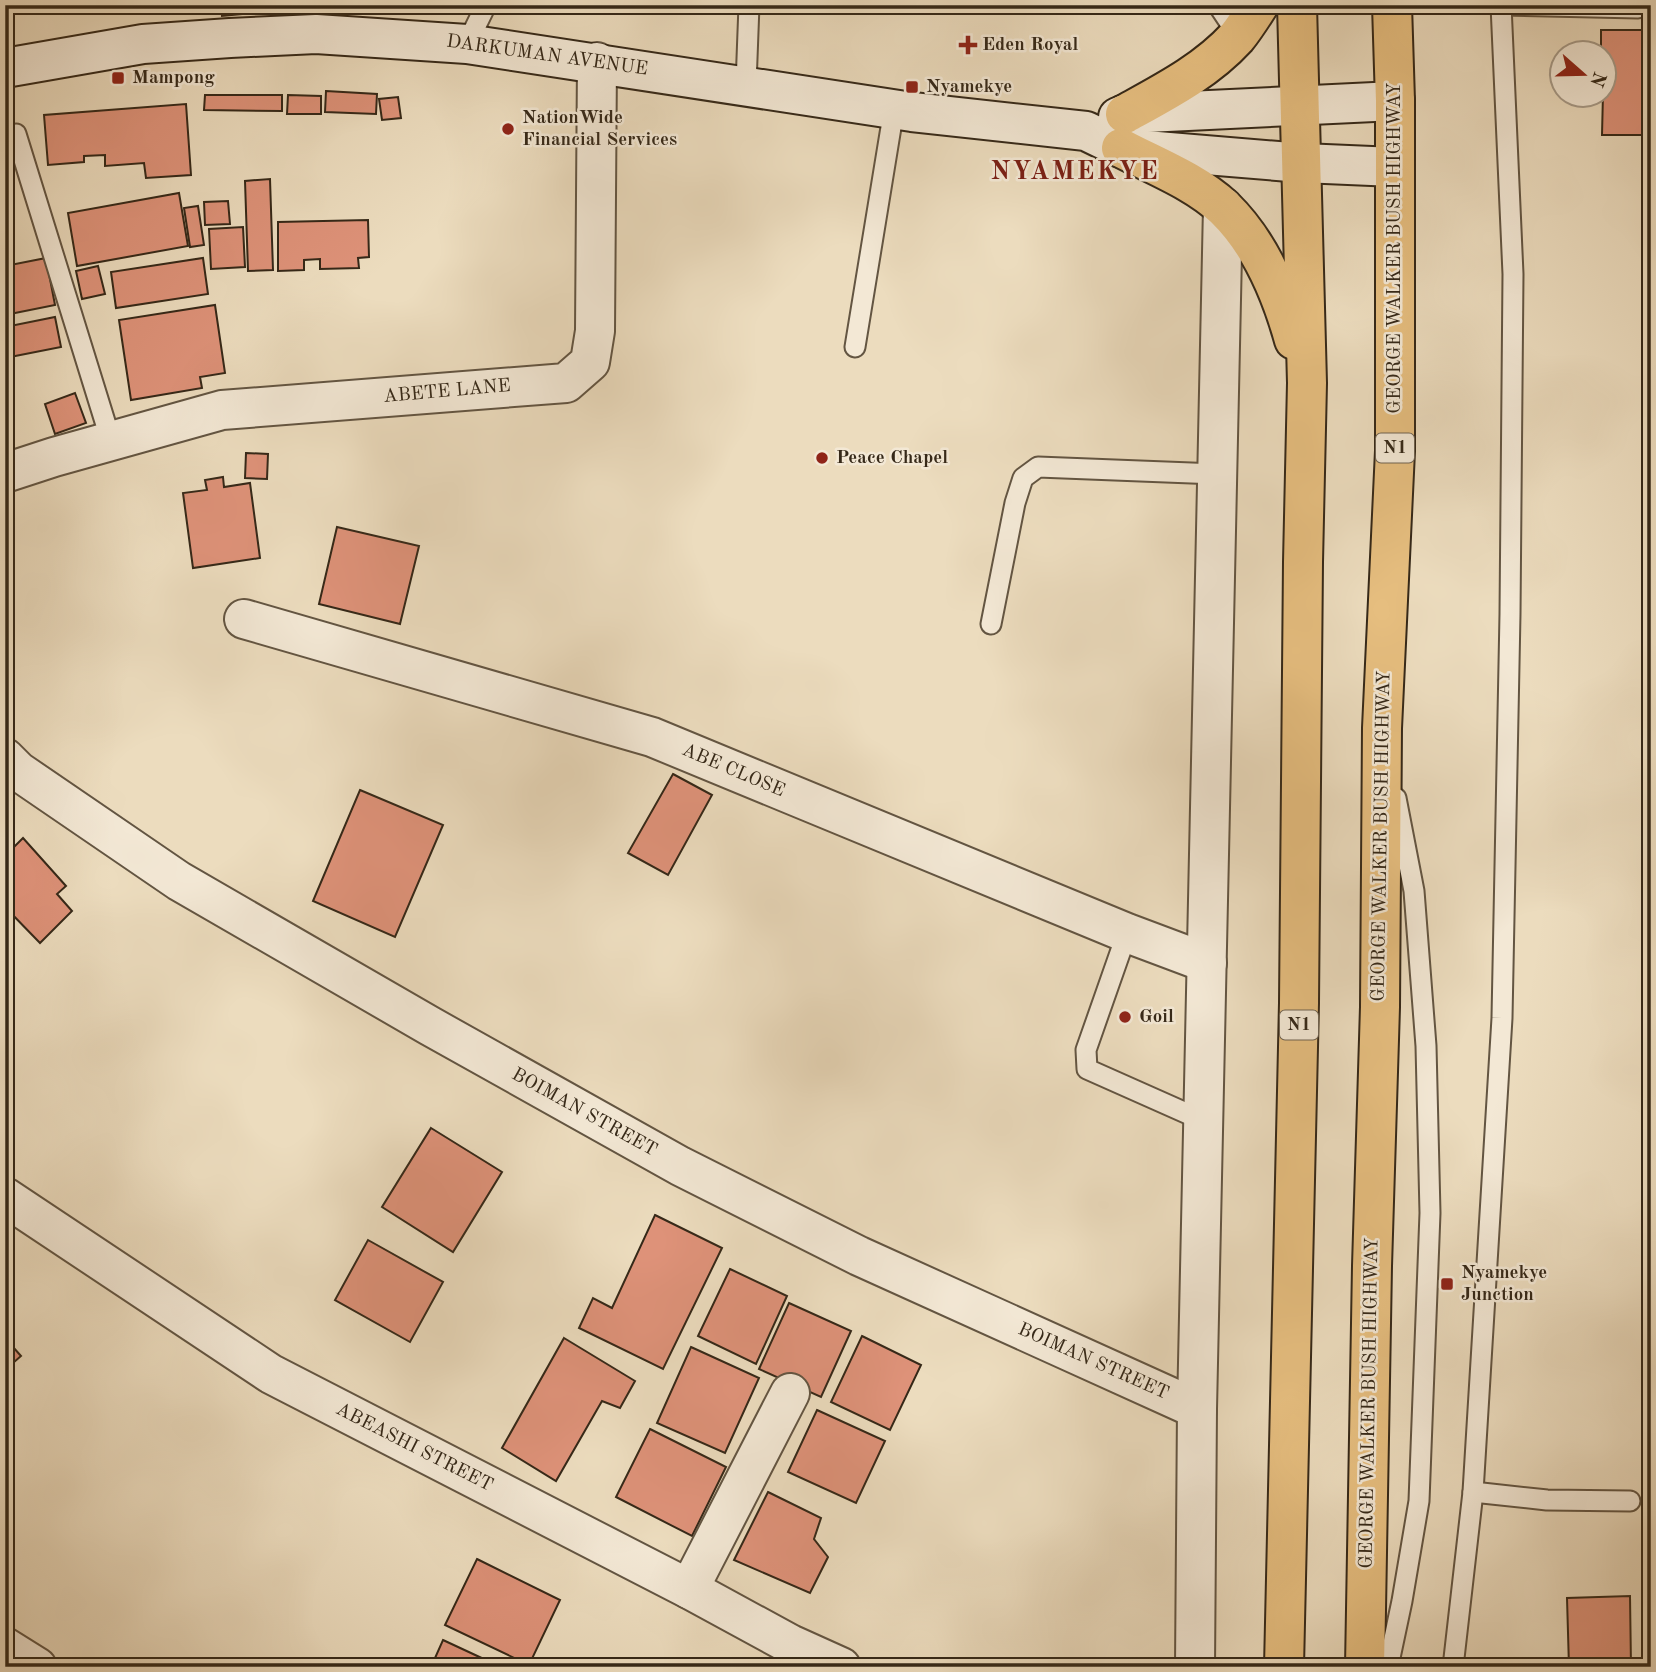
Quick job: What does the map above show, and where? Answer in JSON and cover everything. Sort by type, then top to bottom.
[{"type":"highway","name":"N1","points":[[1284,1667],[1299,1003],[1307,383],[1297,5]]},
{"type":"highway","name":"GEORGE WALKER BUSH HIGHWAY","points":[[1365,1667],[1372,1266],[1380,1007],[1382,728],[1395,451],[1395,102],[1392,5]]},
{"type":"highway","points":[[1239,15],[1210,63],[1168,90],[1123,131],[1223,207],[1246,233],[1284,304],[1307,383]]},
{"type":"highway","points":[[1261,1667],[1284,1618]]},
{"type":"street","name":"DARKUMAN AVENUE","points":[[5,68],[143,44],[316,34],[467,44],[894,109],[1086,131],[1123,131],[1241,108],[1395,102]]},
{"type":"street","name":"ABETE LANE","points":[[5,474],[222,410],[566,383],[590,362],[595,331],[597,62]]},
{"type":"street","name":"DARKUMAN AVENUE","points":[[1123,131],[1240,159],[1395,167]]},
{"type":"street","points":[[1195,1667],[1197,1409],[1223,207]]},
{"type":"street","name":"ABE CLOSE","points":[[244,619],[652,737],[1127,933],[1208,963]]},
{"type":"street","name":"BOIMAN STREET","points":[[5,758],[18,771],[179,881],[680,1166],[859,1256],[1197,1409]]},
{"type":"street","name":"ABEASHI STREET","points":[[5,1198],[271,1374],[689,1589],[790,1644],[841,1667]]},
{"type":"street","points":[[689,1589],[790,1392]]},
{"type":"street","points":[[5,1647],[37,1667]]},
{"type":"lane","points":[[467,44],[486,5]]},
{"type":"lane","points":[[746,85],[749,5]]},
{"type":"lane","points":[[1453,1667],[1473,1492],[1502,1018],[1513,275],[1501,5],[1637,8],[1648,5]]},
{"type":"lane","points":[[855,347],[894,109]]},
{"type":"lane","points":[[16,134],[111,441]]},
{"type":"lane","points":[[991,624],[1015,503],[1023,478],[1038,467],[1217,474]]},
{"type":"lane","points":[[1382,728],[1415,891],[1426,1045],[1430,1213],[1419,1501],[1388,1667]]},
{"type":"lane","points":[[1127,933],[1086,1050],[1087,1069],[1204,1121]]},
{"type":"lane","points":[[1473,1492],[1547,1500],[1630,1502]]},
{"type":"building","points":[[221,5],[333,5],[222,16]]},
{"type":"building","points":[[1601,30],[1651,30],[1651,135],[1602,135],[1603,108],[1618,108],[1618,38],[1601,38]]},
{"type":"building","points":[[326,91],[377,94],[376,114],[325,112]]},
{"type":"building","points":[[205,95],[282,95],[282,111],[204,110]]},
{"type":"building","points":[[288,95],[321,96],[321,114],[287,114]]},
{"type":"building","points":[[398,97],[401,118],[382,120],[379,99]]},
{"type":"building","points":[[186,104],[191,175],[146,178],[144,163],[105,166],[105,155],[84,156],[84,162],[48,165],[44,115]]},
{"type":"building","points":[[270,179],[273,270],[248,271],[245,181]]},
{"type":"building","points":[[179,193],[188,246],[77,266],[68,213]]},
{"type":"building","points":[[228,201],[230,224],[205,225],[204,202]]},
{"type":"building","points":[[198,206],[204,245],[190,247],[184,208]]},
{"type":"building","points":[[368,220],[369,257],[358,258],[359,268],[320,269],[320,259],[304,260],[304,270],[278,271],[278,222]]},
{"type":"building","points":[[243,227],[245,267],[211,269],[209,229]]},
{"type":"building","points":[[46,258],[55,305],[5,315],[5,266]]},
{"type":"building","points":[[203,258],[208,294],[116,308],[111,272]]},
{"type":"building","points":[[98,266],[105,294],[82,299],[76,271]]},
{"type":"building","points":[[215,305],[225,373],[200,377],[202,388],[131,400],[119,320]]},
{"type":"building","points":[[55,317],[61,347],[5,358],[5,327]]},
{"type":"building","points":[[75,393],[86,423],[55,434],[45,404]]},
{"type":"building","points":[[246,453],[268,454],[267,479],[245,478]]},
{"type":"building","points":[[223,477],[224,487],[250,483],[260,558],[193,568],[183,493],[207,490],[205,480]]},
{"type":"building","points":[[337,527],[419,546],[400,624],[319,604]]},
{"type":"building","points":[[673,774],[712,795],[668,875],[628,853]]},
{"type":"building","points":[[360,790],[443,825],[395,937],[313,901]]},
{"type":"building","points":[[23,838],[66,886],[57,894],[72,911],[40,943],[5,907],[5,839],[15,846]]},
{"type":"building","points":[[431,1128],[502,1172],[453,1252],[382,1207]]},
{"type":"building","points":[[655,1215],[722,1248],[663,1369],[579,1328],[593,1298],[612,1308]]},
{"type":"building","points":[[368,1240],[443,1282],[410,1342],[335,1300]]},
{"type":"building","points":[[730,1269],[787,1296],[756,1364],[698,1336]]},
{"type":"building","points":[[789,1303],[851,1331],[821,1397],[759,1369]]},
{"type":"building","points":[[862,1336],[921,1365],[890,1430],[831,1402]]},
{"type":"building","points":[[5,1338],[21,1356],[5,1370]]},
{"type":"building","points":[[564,1338],[635,1381],[620,1408],[602,1401],[556,1481],[502,1448]]},
{"type":"building","points":[[691,1347],[759,1378],[725,1453],[657,1423]]},
{"type":"building","points":[[817,1410],[885,1441],[856,1503],[788,1472]]},
{"type":"building","points":[[650,1429],[726,1467],[692,1536],[616,1497]]},
{"type":"building","points":[[768,1492],[821,1518],[814,1539],[828,1557],[810,1593],[734,1560]]},
{"type":"building","points":[[477,1559],[560,1600],[529,1665],[445,1625]]},
{"type":"building","points":[[1630,1596],[1631,1667],[1569,1667],[1567,1598]]},
{"type":"building","points":[[443,1640],[501,1667],[431,1667]]},
{"type":"place","name":"Eden Royal","points":[[968,45]]},
{"type":"place","name":"Mampong","points":[[118,78]]},
{"type":"place","name":"Nyamekye","points":[[912,87]]},
{"type":"place","name":"NationWide Financial Services","points":[[508,129]]},
{"type":"place","name":"Peace Chapel","points":[[822,458]]},
{"type":"place","name":"Goil","points":[[1125,1017]]},
{"type":"place","name":"Nyamekye Junction","points":[[1447,1284]]},
{"type":"district","name":"NYAMEKYE","points":[[1075,172]]}]
